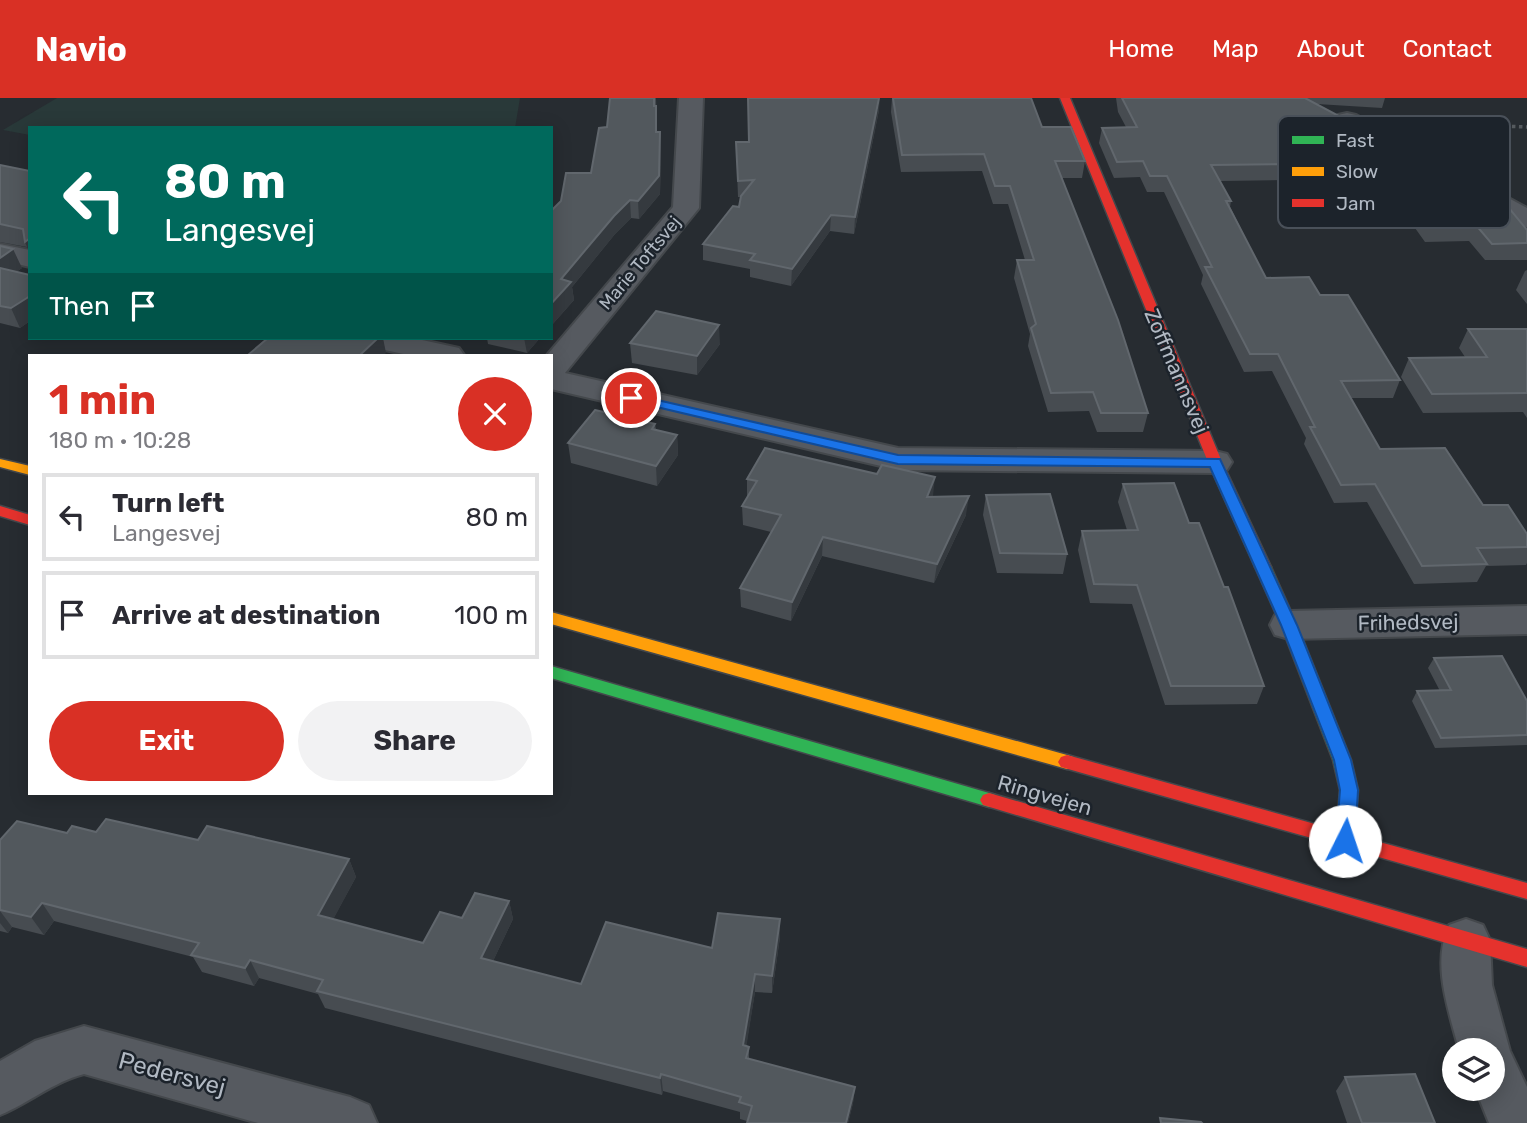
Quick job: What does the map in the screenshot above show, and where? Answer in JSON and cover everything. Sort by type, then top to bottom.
[{"type":"main road","name":"Zoffmannsvej","points":[[1065,98],[1215,463],[1289,625],[1342,760],[1349,790],[1345,841]]},
{"type":"main road","points":[[0,463],[28,470]]},
{"type":"main road","points":[[0,511],[28,519]]},
{"type":"main road","name":"Ringvejen","points":[[553,619],[1527,891]]},
{"type":"main road","name":"Ringvejen","points":[[553,673],[1527,958]]},
{"type":"street","name":"Marie Toftsvej","points":[[553,368],[686,208],[691,98]]},
{"type":"street","points":[[1510,210],[1527,219]]},
{"type":"street","points":[[0,252],[28,259]]},
{"type":"street","points":[[382,340],[444,354]]},
{"type":"street","points":[[553,379],[898,459],[1215,463]]},
{"type":"street","name":"Frihedsvej","points":[[1289,625],[1527,620]]},
{"type":"street","points":[[1466,940],[1467,985],[1482,1038]]},
{"type":"street","name":"Pedersvej","points":[[0,1090],[53,1058],[84,1050],[350,1123]]},
{"type":"street","points":[[1505,1097],[1516,1123]]},
{"type":"shaded area","points":[[57,98],[520,98],[515,126],[28,126],[28,135],[3,130]]},
{"type":"building","points":[[610,98],[654,98],[656,132],[660,132],[659,176],[638,201],[630,200],[614,216],[561,279],[571,282],[553,302],[553,209],[561,201],[566,173],[591,173],[599,128],[607,127]]},
{"type":"building","points":[[748,98],[879,98],[855,217],[831,215],[792,269],[750,260],[755,254],[703,244],[733,206],[739,207],[741,196],[754,180],[738,181],[736,142],[749,142]]},
{"type":"building","points":[[893,98],[1031,98],[1042,127],[1071,127],[1085,161],[1055,161],[1118,320],[1148,413],[1101,413],[1093,392],[1051,393],[1031,328],[1036,324],[1017,260],[1034,260],[1010,186],[995,186],[984,154],[902,155]]},
{"type":"building","points":[[1122,98],[1305,98],[1339,116],[1278,116],[1278,164],[1211,165],[1231,201],[1226,201],[1266,278],[1309,277],[1320,295],[1348,295],[1400,380],[1341,381],[1380,449],[1445,448],[1483,505],[1508,505],[1527,534],[1527,547],[1477,548],[1487,564],[1422,566],[1375,484],[1341,485],[1310,427],[1315,427],[1278,354],[1250,354],[1205,267],[1212,267],[1167,176],[1150,176],[1143,161],[1117,162],[1102,128],[1137,127]]},
{"type":"building","points":[[0,165],[28,171],[28,240],[25,242],[23,229],[0,224]]},
{"type":"building","points":[[1510,209],[1527,230],[1527,243],[1492,244],[1479,228],[1510,228]]},
{"type":"building","points":[[0,246],[13,249],[0,258]]},
{"type":"building","points":[[0,268],[28,275],[28,297],[11,308],[0,306]]},
{"type":"building","points":[[656,311],[719,325],[697,356],[630,343]]},
{"type":"building","points":[[1468,329],[1527,329],[1527,393],[1432,394],[1409,358],[1487,357]]},
{"type":"building","points":[[266,340],[376,340],[361,354],[249,354]]},
{"type":"building","points":[[595,410],[655,424],[652,429],[677,435],[656,466],[568,443]]},
{"type":"building","points":[[765,448],[877,474],[882,465],[935,477],[927,497],[969,496],[937,564],[823,537],[792,602],[740,588],[781,515],[742,506],[757,481],[747,479]]},
{"type":"building","points":[[1174,483],[1189,523],[1199,523],[1224,587],[1228,587],[1264,686],[1171,686],[1137,585],[1094,584],[1082,531],[1138,530],[1123,484]]},
{"type":"building","points":[[1050,494],[1067,554],[1000,553],[986,495]]},
{"type":"building","points":[[1502,656],[1527,701],[1527,735],[1441,738],[1417,691],[1451,690],[1434,658]]},
{"type":"building","points":[[106,819],[198,840],[207,826],[349,859],[318,915],[423,943],[440,912],[462,918],[475,893],[509,901],[481,958],[581,984],[606,922],[712,948],[718,913],[780,919],[772,976],[755,974],[743,1045],[749,1047],[746,1058],[855,1087],[846,1123],[747,1123],[752,1106],[739,1102],[741,1097],[661,1074],[660,1078],[317,991],[323,980],[250,960],[245,968],[191,955],[199,943],[42,903],[31,917],[0,910],[0,840],[17,821],[67,833],[72,826],[96,832]]},
{"type":"building","points":[[1415,1074],[1435,1123],[1362,1123],[1345,1077]]},
{"type":"building","points":[[1160,1118],[1201,1122],[1202,1123],[1161,1123]]},
{"type":"traffic: fast","points":[[1263,567],[1342,760],[1349,790],[1345,841]]},
{"type":"traffic: fast","points":[[553,673],[989,800]]},
{"type":"traffic: slow","points":[[0,463],[28,470]]},
{"type":"traffic: slow","points":[[553,619],[1067,762]]},
{"type":"traffic: jam","points":[[1065,98],[1215,462],[1263,567]]},
{"type":"traffic: jam","points":[[0,511],[28,519]]},
{"type":"traffic: jam","points":[[1067,762],[1527,891]]},
{"type":"traffic: jam","points":[[989,800],[1527,958]]},
{"type":"route","points":[[631,398],[898,459],[1215,463],[1289,625],[1342,760],[1349,790],[1345,841]]}]
